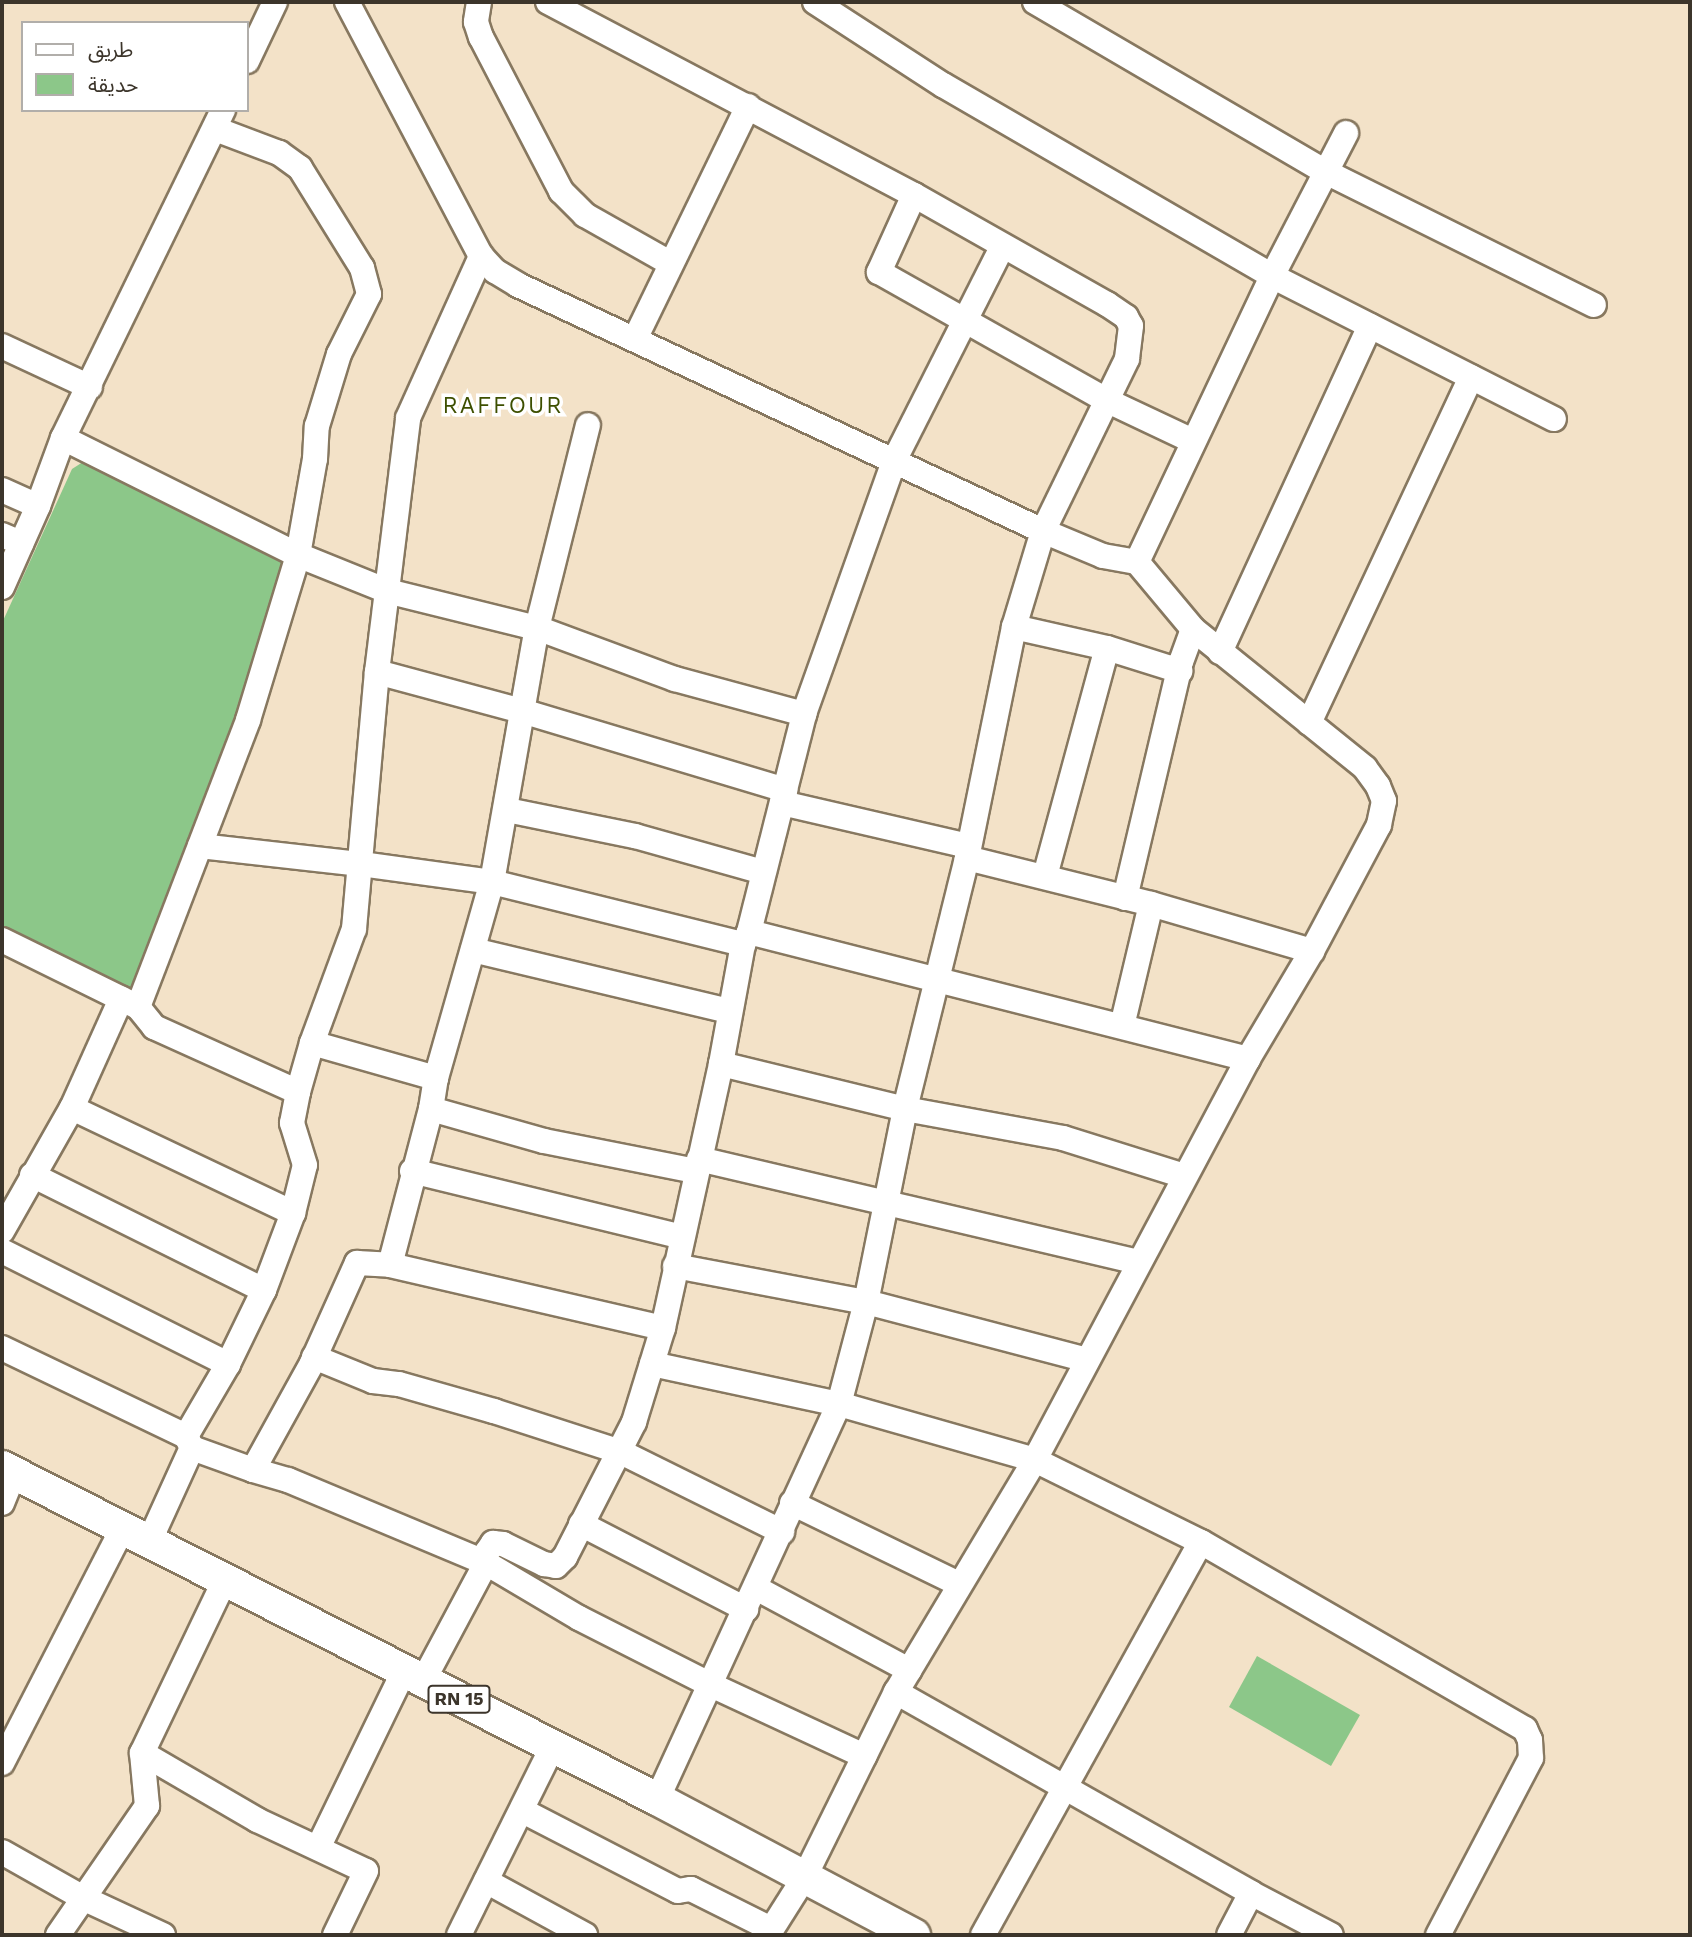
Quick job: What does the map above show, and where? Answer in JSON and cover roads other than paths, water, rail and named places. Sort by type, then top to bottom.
[{"type":"main road","name":"RN 15","points":[[8,1470],[657,1799],[914,1935]]},
{"type":"street","points":[[248,59],[275,2]]},
{"type":"street","points":[[346,2],[481,256],[495,271],[518,285],[1042,531],[1103,556],[1137,562],[1193,629],[1365,768],[1378,786],[1384,801],[1379,825],[1312,951],[1248,1059],[1137,1262],[1035,1460],[896,1692],[804,1878],[770,1932],[691,1889],[678,1891],[523,1811]]},
{"type":"street","points":[[479,2],[476,22],[481,37],[561,191],[585,215],[670,263]]},
{"type":"street","points":[[548,2],[589,11],[748,106],[914,195],[1126,317],[1131,326],[1127,359],[1042,531],[1014,627],[967,852],[905,1109],[866,1302],[839,1404],[657,1799]]},
{"type":"street","points":[[1035,2],[1326,172],[1594,305]]},
{"type":"street","points":[[821,3],[943,85],[1272,276],[1554,419]]},
{"type":"street","points":[[635,339],[748,106]]},
{"type":"street","points":[[2,587],[11,539],[38,506],[63,438],[219,119],[291,159],[355,257],[368,283],[369,294],[339,354],[317,426],[315,459],[298,555],[248,720],[200,846],[129,1003],[2,1231]]},
{"type":"street","points":[[1137,562],[1272,276],[1346,133]]},
{"type":"street","points":[[914,195],[879,272],[1108,401],[1193,441]]},
{"type":"street","points":[[318,1848],[414,1676],[486,1563],[487,1552],[493,1543],[503,1544],[544,1564],[556,1566],[565,1557],[621,1452],[663,1328],[746,938],[804,714],[894,461],[1002,247]]},
{"type":"street","points":[[2,1763],[189,1442],[264,1290],[293,1213],[305,1165],[292,1123],[298,1092],[312,1043],[354,929],[377,673],[408,418],[481,256]]},
{"type":"street","points":[[1220,652],[1370,326]]},
{"type":"street","points":[[2,346],[90,387]]},
{"type":"street","points":[[1309,723],[1471,377]]},
{"type":"street","points":[[390,1265],[412,1171],[431,1109],[436,1078],[492,882],[507,810],[537,628],[588,425]]},
{"type":"street","points":[[63,438],[298,555],[387,590],[537,628],[676,679],[804,714]]},
{"type":"street","points":[[2,489],[38,506]]},
{"type":"street","points":[[1014,627],[1107,648],[1180,671]]},
{"type":"street","points":[[1125,898],[1180,671],[1193,629]]},
{"type":"street","points":[[1045,876],[1107,648]]},
{"type":"street","points":[[377,673],[522,711],[784,796],[1045,876],[1312,951]]},
{"type":"street","points":[[507,810],[635,836],[763,872]]},
{"type":"street","points":[[200,846],[492,882],[937,979],[1248,1059]]},
{"type":"street","points":[[1122,1026],[1151,904]]},
{"type":"street","points":[[2,940],[129,1003],[154,1027],[298,1092]]},
{"type":"street","points":[[472,950],[730,1011]]},
{"type":"street","points":[[312,1043],[436,1078]]},
{"type":"street","points":[[721,1064],[905,1109],[1063,1138],[1184,1177]]},
{"type":"street","points":[[72,1108],[293,1213]]},
{"type":"street","points":[[431,1109],[544,1141],[698,1165],[887,1204],[1137,1262]]},
{"type":"street","points":[[412,1171],[682,1237]]},
{"type":"street","points":[[32,1175],[264,1290]]},
{"type":"street","points":[[2,1251],[228,1364]]},
{"type":"street","points":[[253,1470],[314,1357],[357,1263],[390,1265],[663,1328]]},
{"type":"street","points":[[675,1266],[866,1302],[1087,1360]]},
{"type":"street","points":[[2,1348],[189,1442],[253,1470],[288,1480],[486,1563],[579,1618],[711,1685],[864,1756]]},
{"type":"street","points":[[314,1357],[373,1381],[399,1384],[621,1452],[782,1532]]},
{"type":"street","points":[[652,1364],[839,1404],[1035,1460],[1201,1542],[1525,1730],[1530,1740],[1531,1758],[1438,1935]]},
{"type":"street","points":[[2,1503],[8,1470]]},
{"type":"street","points":[[792,1503],[959,1584]]},
{"type":"street","points":[[581,1524],[909,1670]]},
{"type":"street","points":[[982,1935],[1201,1542]]},
{"type":"street","points":[[58,1935],[147,1806],[142,1753],[225,1580]]},
{"type":"street","points":[[896,1692],[1251,1893],[1332,1935]]},
{"type":"street","points":[[459,1935],[552,1748]]},
{"type":"street","points":[[142,1753],[257,1820],[366,1871],[335,1935]]},
{"type":"street","points":[[2,1852],[85,1899],[163,1935]]},
{"type":"street","points":[[486,1881],[585,1935]]},
{"type":"street","points":[[1229,1935],[1251,1893]]},
{"type":"district","name":"RAFFOUR","points":[[503,406]]}]
